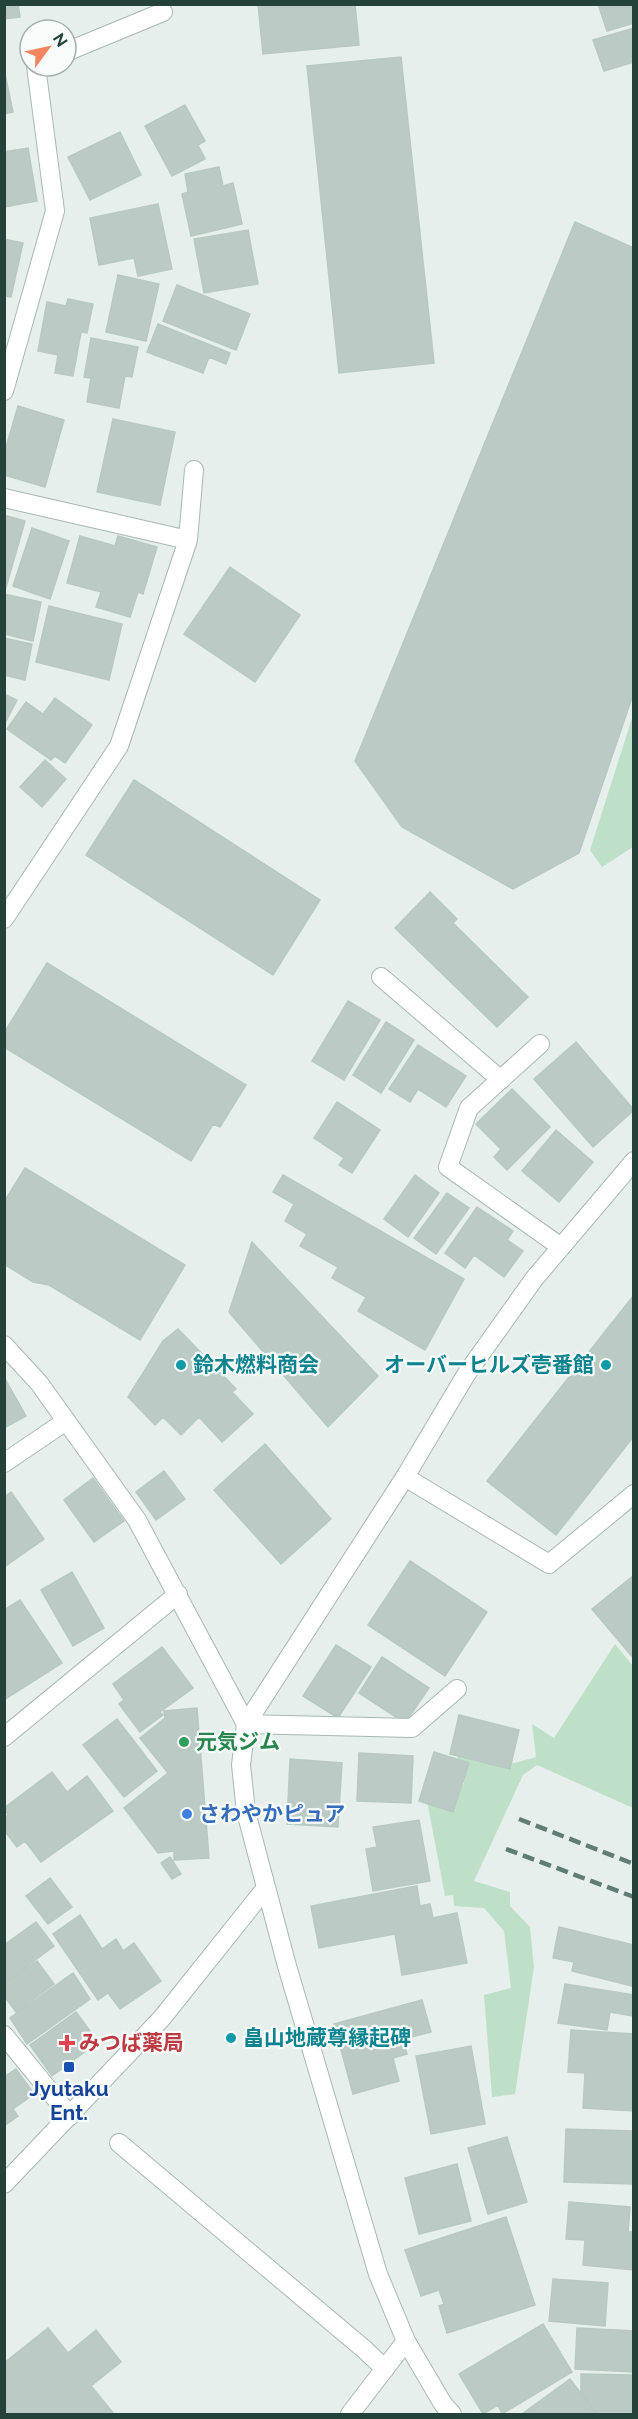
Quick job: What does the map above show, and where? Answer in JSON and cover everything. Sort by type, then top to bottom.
[{"type":"street","points":[[78,47],[163,12]]},
{"type":"street","points":[[4,391],[55,211],[38,78]]},
{"type":"street","points":[[4,919],[119,746],[189,540],[194,470]]},
{"type":"street","points":[[4,498],[189,540]]},
{"type":"street","points":[[381,977],[501,1080]]},
{"type":"street","points":[[540,1044],[469,1108],[448,1167],[561,1247]]},
{"type":"street","points":[[452,2415],[443,2404],[406,2341],[378,2274],[265,1889],[246,1812],[241,1766],[246,1724],[405,1477],[467,1374],[534,1279],[633,1161]]},
{"type":"street","points":[[4,1345],[39,1383],[137,1520],[246,1724]]},
{"type":"street","points":[[4,1463],[66,1421]]},
{"type":"street","points":[[405,1477],[549,1564],[633,1494]]},
{"type":"street","points":[[4,1737],[178,1594]]},
{"type":"street","points":[[246,1724],[412,1728],[457,1689]]},
{"type":"street","points":[[4,2184],[162,2018],[265,1889]]},
{"type":"street","points":[[4,2034],[70,2115]]},
{"type":"street","points":[[119,2143],[385,2369]]},
{"type":"street","points":[[350,2415],[406,2341]]},
{"type":"green space","points":[[633,715],[633,847],[602,867],[590,850]]},
{"type":"green space","points":[[615,1644],[633,1666],[633,1808],[537,1765],[523,1775],[474,1881],[510,1892],[510,1906],[530,1927],[534,1967],[515,2094],[492,2097],[484,1995],[511,1988],[504,1931],[484,1908],[454,1906],[453,1895],[445,1896],[426,1795],[464,1784],[455,1748],[511,1764],[536,1757],[532,1724],[554,1738]]},
{"type":"building","points":[[4,4],[18,4],[20,17],[4,19]]},
{"type":"building","points":[[258,4],[355,4],[359,45],[263,54]]},
{"type":"building","points":[[598,4],[634,4],[634,23],[607,31]]},
{"type":"building","points":[[634,28],[634,62],[604,71],[593,40]]},
{"type":"building","points":[[401,57],[434,363],[339,373],[307,66]]},
{"type":"building","points":[[4,69],[13,112],[4,114]]},
{"type":"building","points":[[185,105],[205,141],[198,145],[205,159],[172,176],[145,126]]},
{"type":"building","points":[[120,132],[141,175],[90,200],[68,157]]},
{"type":"building","points":[[28,148],[37,201],[4,207],[4,152]]},
{"type":"building","points":[[219,167],[223,186],[233,183],[242,224],[191,236],[182,194],[188,192],[185,174]]},
{"type":"building","points":[[158,204],[172,269],[138,276],[134,258],[99,265],[90,218]]},
{"type":"building","points":[[575,222],[634,248],[634,692],[579,853],[513,889],[402,827],[355,761]]},
{"type":"building","points":[[248,230],[258,284],[204,293],[194,239]]},
{"type":"building","points":[[4,239],[23,243],[11,297],[4,296]]},
{"type":"building","points":[[118,275],[159,284],[146,341],[106,332]]},
{"type":"building","points":[[177,285],[250,314],[236,350],[163,321]]},
{"type":"building","points":[[68,299],[93,304],[87,333],[81,332],[73,376],[55,373],[58,355],[38,351],[47,302],[66,306]]},
{"type":"building","points":[[158,324],[230,353],[226,364],[209,357],[203,373],[147,352]]},
{"type":"building","points":[[91,338],[138,347],[132,377],[125,376],[119,408],[87,402],[91,378],[84,377]]},
{"type":"building","points":[[18,406],[64,420],[45,487],[4,475],[4,454]]},
{"type":"building","points":[[113,419],[175,432],[160,505],[97,492]]},
{"type":"building","points":[[4,515],[25,521],[5,591],[4,591]]},
{"type":"building","points":[[32,528],[69,541],[50,599],[13,586]]},
{"type":"building","points":[[80,536],[115,546],[118,536],[157,547],[143,594],[138,592],[130,617],[96,607],[101,592],[67,583]]},
{"type":"building","points":[[230,567],[300,615],[255,682],[184,634]]},
{"type":"building","points":[[4,594],[41,602],[33,641],[4,634]]},
{"type":"building","points":[[49,606],[122,624],[109,680],[36,662]]},
{"type":"building","points":[[4,638],[32,644],[25,680],[4,675]]},
{"type":"building","points":[[4,694],[17,700],[4,725]]},
{"type":"building","points":[[55,698],[92,725],[65,763],[55,756],[51,760],[7,729],[26,702],[43,714]]},
{"type":"building","points":[[45,760],[66,779],[42,807],[20,787]]},
{"type":"building","points":[[134,780],[320,900],[273,975],[86,855]]},
{"type":"building","points":[[430,892],[457,919],[453,923],[528,997],[497,1027],[395,928]]},
{"type":"building","points":[[47,963],[246,1085],[220,1127],[213,1124],[191,1161],[4,1047],[4,1033]]},
{"type":"building","points":[[348,1001],[380,1020],[344,1080],[312,1061]]},
{"type":"building","points":[[386,1022],[414,1040],[381,1093],[353,1075]]},
{"type":"building","points":[[576,1042],[634,1110],[593,1147],[534,1079]]},
{"type":"building","points":[[418,1045],[466,1076],[446,1107],[418,1089],[410,1102],[389,1089]]},
{"type":"building","points":[[512,1089],[550,1127],[507,1170],[494,1157],[501,1149],[476,1124]]},
{"type":"building","points":[[337,1102],[380,1130],[352,1173],[339,1165],[344,1158],[314,1138]]},
{"type":"building","points":[[556,1130],[593,1162],[559,1202],[522,1171]]},
{"type":"building","points":[[25,1168],[185,1265],[140,1340],[49,1285],[33,1282],[4,1264],[4,1202]]},
{"type":"building","points":[[283,1175],[464,1279],[425,1350],[358,1311],[366,1297],[332,1278],[338,1267],[300,1246],[307,1234],[285,1221],[294,1204],[273,1192]]},
{"type":"building","points":[[415,1175],[439,1193],[408,1237],[384,1219]]},
{"type":"building","points":[[447,1193],[469,1208],[436,1254],[414,1238]]},
{"type":"building","points":[[477,1207],[513,1231],[507,1240],[523,1251],[504,1277],[474,1255],[465,1268],[445,1253]]},
{"type":"building","points":[[252,1242],[378,1376],[328,1427],[229,1312]]},
{"type":"building","name":"オーバーヒルズ壱番館","points":[[634,1295],[634,1436],[556,1535],[487,1481]]},
{"type":"building","name":"鈴木燃料商会","points":[[178,1329],[236,1389],[232,1392],[253,1414],[222,1442],[199,1417],[181,1435],[163,1417],[155,1425],[128,1397],[163,1341]]},
{"type":"building","points":[[4,1377],[26,1416],[4,1428]]},
{"type":"building","points":[[265,1444],[331,1519],[281,1564],[214,1490]]},
{"type":"building","points":[[164,1471],[185,1499],[156,1520],[136,1492]]},
{"type":"building","points":[[93,1478],[124,1521],[94,1542],[64,1500]]},
{"type":"building","points":[[11,1492],[44,1539],[4,1567],[4,1497]]},
{"type":"building","points":[[410,1561],[487,1612],[445,1676],[368,1625]]},
{"type":"building","points":[[72,1572],[104,1628],[73,1646],[41,1590]]},
{"type":"building","points":[[634,1575],[634,1659],[592,1609]]},
{"type":"building","points":[[20,1600],[62,1663],[4,1700],[4,1610]]},
{"type":"building","points":[[336,1645],[371,1667],[338,1718],[303,1696]]},
{"type":"building","points":[[162,1647],[193,1688],[160,1712],[163,1715],[140,1732],[119,1704],[124,1700],[113,1684]]},
{"type":"building","points":[[382,1657],[429,1688],[405,1723],[359,1693]]},
{"type":"building","points":[[197,1708],[209,1858],[174,1860],[174,1851],[158,1853],[124,1808],[168,1773],[140,1738],[165,1718],[164,1711]]},
{"type":"building","points":[[459,1715],[519,1730],[510,1769],[450,1754]]},
{"type":"building","points":[[117,1719],[157,1771],[124,1797],[83,1745]]},
{"type":"building","points":[[434,1752],[469,1763],[453,1812],[419,1801]]},
{"type":"building","points":[[359,1753],[413,1756],[411,1803],[357,1801]]},
{"type":"building","points":[[290,1759],[342,1763],[338,1827],[287,1824]]},
{"type":"building","points":[[52,1772],[67,1792],[87,1776],[113,1811],[41,1862],[25,1841],[17,1847],[4,1830],[4,1818],[8,1815],[4,1808]]},
{"type":"building","points":[[419,1820],[430,1881],[373,1891],[366,1849],[377,1847],[373,1827]]},
{"type":"building","points":[[170,1857],[181,1874],[172,1879],[161,1863]]},
{"type":"building","points":[[50,1878],[72,1907],[48,1924],[26,1896]]},
{"type":"building","points":[[417,1886],[420,1906],[430,1904],[433,1918],[457,1913],[467,1963],[402,1975],[395,1934],[319,1948],[311,1906]]},
{"type":"building","points":[[80,1915],[102,1949],[116,1939],[123,1951],[134,1943],[161,1981],[120,2009],[108,1993],[98,2000],[53,1934]]},
{"type":"building","points":[[36,1922],[54,1946],[4,1983],[4,1945]]},
{"type":"building","points":[[559,1927],[634,1945],[632,1986],[572,1971],[574,1962],[553,1958]]},
{"type":"building","points":[[37,1961],[54,1984],[16,2012],[4,1996],[4,1984]]},
{"type":"building","points":[[73,1973],[90,1999],[27,2044],[10,2018]]},
{"type":"building","points":[[565,1984],[634,1995],[634,2016],[610,2012],[607,2030],[558,2023]]},
{"type":"building","points":[[422,2000],[431,2032],[403,2039],[407,2054],[393,2058],[399,2081],[353,2094],[334,2024]]},
{"type":"building","points":[[76,2012],[98,2042],[52,2076],[30,2045]]},
{"type":"building","points":[[571,2030],[634,2034],[634,2111],[583,2108],[585,2073],[568,2072]]},
{"type":"building","points":[[471,2046],[485,2124],[431,2134],[416,2056]]},
{"type":"building","points":[[16,2069],[34,2094],[13,2109],[18,2116],[4,2126],[4,2077]]},
{"type":"building","points":[[566,2129],[634,2131],[634,2184],[564,2182]]},
{"type":"building","points":[[507,2137],[527,2202],[488,2214],[468,2148]]},
{"type":"building","points":[[457,2164],[471,2221],[419,2234],[405,2178]]},
{"type":"building","points":[[569,2202],[630,2207],[628,2232],[634,2232],[634,2270],[583,2265],[585,2240],[566,2239]]},
{"type":"building","points":[[506,2217],[535,2305],[447,2333],[439,2306],[444,2304],[439,2290],[421,2296],[405,2250]]},
{"type":"building","points":[[553,2279],[608,2283],[605,2326],[549,2321]]},
{"type":"building","points":[[543,2324],[572,2372],[502,2414],[498,2405],[483,2414],[459,2374]]},
{"type":"building","points":[[48,2328],[68,2353],[96,2330],[121,2362],[91,2386],[114,2414],[4,2414],[4,2363]]},
{"type":"building","points":[[577,2328],[634,2331],[634,2372],[575,2369]]},
{"type":"building","points":[[581,2374],[634,2375],[634,2412],[595,2412],[581,2392]]},
{"type":"building","points":[[570,2379],[597,2414],[522,2414]]},
{"type":"railway","points":[[519,1819],[634,1864]]},
{"type":"railway","points":[[506,1849],[634,1897]]},
{"type":"place","name":"鈴木燃料商会","points":[[181,1365]]},
{"type":"place","name":"オーバーヒルズ壱番館","points":[[606,1365]]},
{"type":"place","name":"元気ジム","points":[[184,1742]]},
{"type":"place","name":"さわやかピュア","points":[[187,1814]]},
{"type":"place","name":"畠山地蔵尊縁起碑","points":[[231,2038]]},
{"type":"place","name":"みつば薬局","points":[[67,2043]]},
{"type":"place","name":"Jyutaku Ent.","points":[[69,2067]]}]
